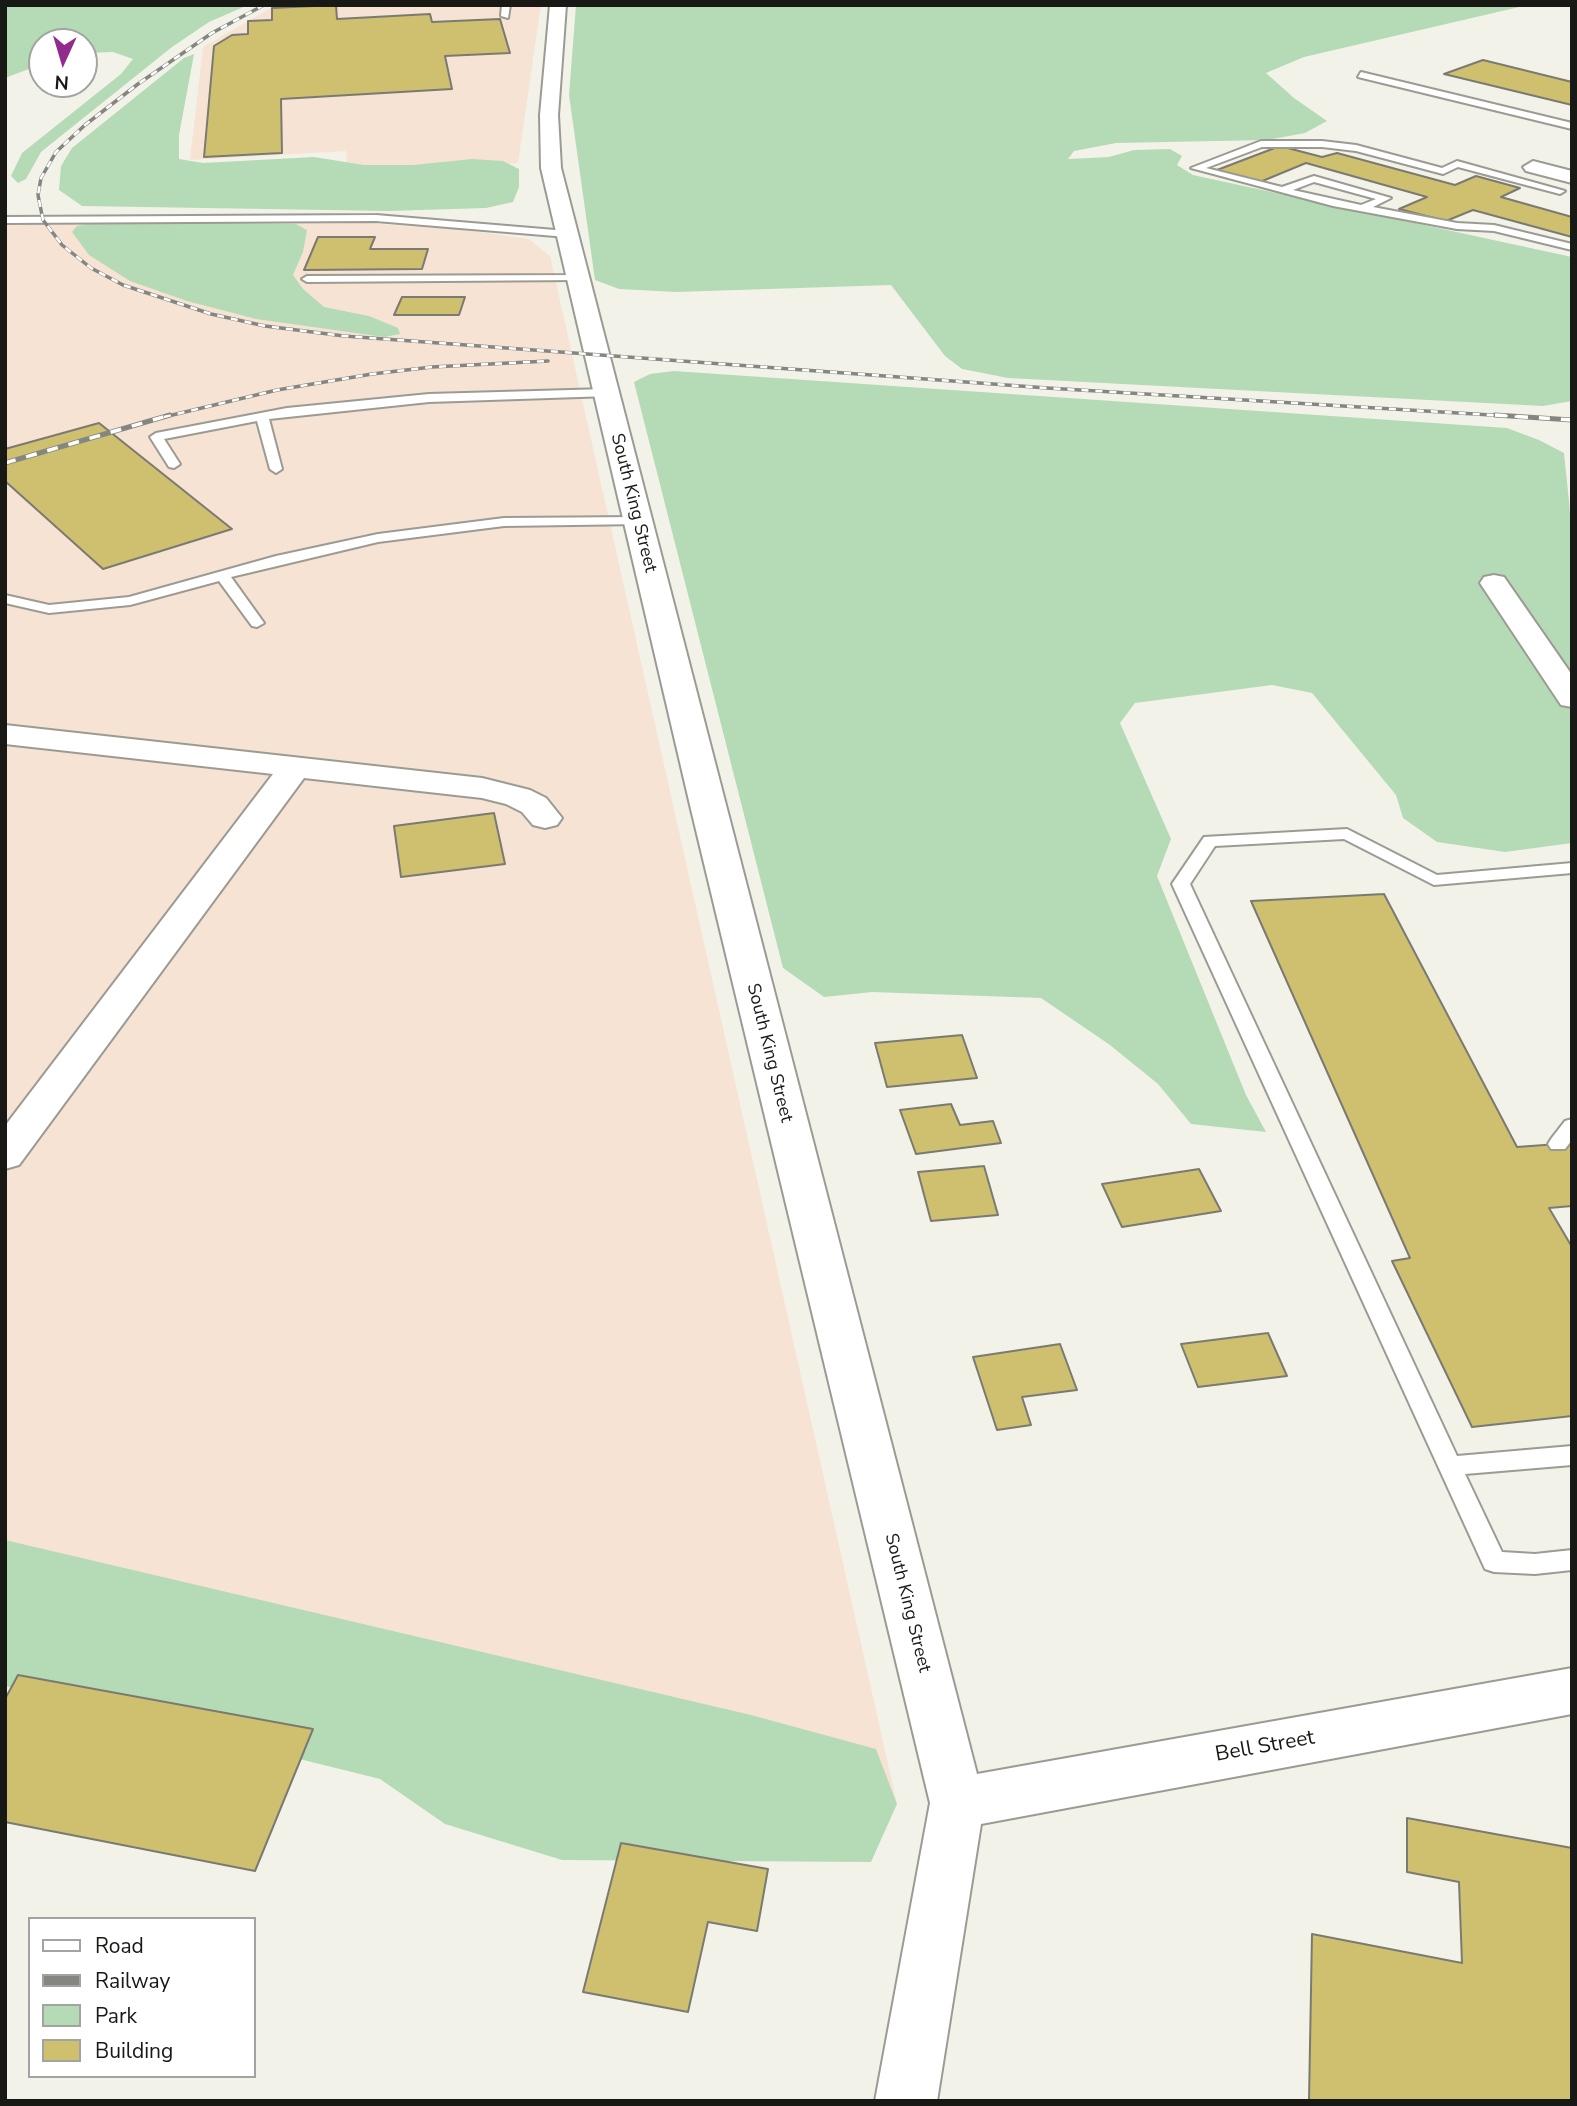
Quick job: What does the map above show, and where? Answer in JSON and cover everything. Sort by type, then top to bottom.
[{"type":"street","name":"South King Street","points":[[558,5],[549,131],[551,168],[576,278],[957,1802],[906,2101]]},
{"type":"street","points":[[1533,167],[1566,184]]},
{"type":"street","points":[[1494,583],[1572,698]]},
{"type":"street","points":[[5,734],[482,788],[518,797],[534,805],[545,818]]},
{"type":"street","points":[[5,1155],[295,767]]},
{"type":"street","name":"Bell Street","points":[[957,1802],[1572,1691]]},
{"type":"lane","points":[[505,16],[506,5]]},
{"type":"lane","points":[[1361,75],[1572,126]]},
{"type":"lane","points":[[1572,186],[1457,164],[1443,171],[1356,148],[1322,144],[1261,144],[1196,168],[1361,209],[1457,226],[1494,228],[1572,247]]},
{"type":"lane","points":[[1282,190],[1314,179],[1386,198],[1361,209]]},
{"type":"lane","points":[[1566,184],[1551,195],[1572,200]]},
{"type":"lane","points":[[5,220],[363,218],[460,223],[567,234]]},
{"type":"lane","points":[[307,279],[576,278]]},
{"type":"lane","points":[[174,464],[156,437],[287,412],[429,398],[606,393]]},
{"type":"lane","points":[[261,417],[276,469]]},
{"type":"lane","points":[[5,599],[49,609],[116,603],[223,577],[281,559],[378,538],[504,522],[638,521]]},
{"type":"lane","points":[[223,577],[257,623]]},
{"type":"lane","points":[[1572,868],[1434,880],[1347,834],[1210,841],[1181,884],[1494,1562],[1535,1564],[1572,1560]]},
{"type":"lane","points":[[1558,1144],[1572,1126]]},
{"type":"lane","points":[[1450,1466],[1572,1455]]},
{"type":"shaded area","points":[[276,5],[541,5],[518,163],[348,173],[346,151],[190,160],[203,47]]},
{"type":"shaded area","points":[[363,223],[465,230],[529,239],[550,256],[897,1804],[5,1601],[5,224]]},
{"type":"green space","points":[[5,5],[248,5],[209,22],[172,47],[41,152],[26,179],[18,183],[11,176],[22,153],[91,98],[98,98],[98,92],[121,74],[133,59],[113,52],[98,53],[98,28],[28,28],[28,69],[5,78]]},
{"type":"green space","points":[[576,5],[1528,5],[1304,57],[1266,73],[1294,98],[1327,121],[1305,133],[1267,140],[1116,143],[1074,151],[1068,159],[1109,157],[1134,150],[1170,149],[1182,156],[1177,165],[1193,175],[1572,257],[1572,401],[1543,406],[1008,378],[962,369],[945,356],[891,285],[676,292],[619,289],[595,280],[569,95]]},
{"type":"green space","points":[[194,54],[179,135],[179,159],[203,163],[314,157],[364,165],[413,165],[472,159],[503,161],[519,169],[519,187],[513,202],[486,208],[388,211],[82,206],[59,190],[61,166],[72,148],[184,58]]},
{"type":"green space","points":[[99,222],[296,224],[307,230],[303,252],[293,275],[303,289],[324,307],[369,316],[398,328],[400,334],[384,337],[256,319],[187,301],[130,281],[89,255],[72,232],[77,226]]},
{"type":"green space","points":[[674,371],[1507,428],[1564,453],[1572,540],[1572,843],[1505,852],[1437,842],[1403,818],[1396,795],[1312,693],[1272,685],[1135,703],[1120,723],[1171,839],[1157,876],[1246,1095],[1266,1132],[1191,1124],[1158,1084],[1110,1045],[1041,998],[872,992],[824,997],[783,968],[634,382],[650,374]]},
{"type":"green space","points":[[5,1540],[751,1715],[876,1749],[897,1804],[871,1862],[562,1860],[445,1824],[380,1779],[5,1686]]},
{"type":"building","points":[[336,5],[337,19],[430,14],[432,22],[500,19],[510,53],[445,56],[452,89],[281,99],[282,153],[204,157],[214,46],[232,35],[248,34],[248,21],[272,20],[272,8]]},
{"type":"building","points":[[1483,60],[1572,82],[1572,105],[1444,74]]},
{"type":"building","points":[[1280,146],[1322,157],[1337,153],[1455,185],[1476,176],[1520,188],[1501,197],[1572,217],[1572,237],[1473,210],[1446,221],[1399,209],[1427,197],[1306,163],[1260,182],[1217,170]]},
{"type":"building","points":[[318,237],[375,237],[370,249],[428,249],[422,269],[304,270]]},
{"type":"building","points":[[402,297],[465,297],[459,315],[394,315]]},
{"type":"building","points":[[99,423],[232,529],[103,569],[5,481],[5,449]]},
{"type":"building","points":[[494,813],[505,864],[401,877],[394,826]]},
{"type":"building","points":[[1384,894],[1517,1147],[1572,1143],[1572,1206],[1549,1208],[1572,1247],[1572,1416],[1472,1427],[1392,1261],[1410,1258],[1251,901]]},
{"type":"building","points":[[962,1035],[977,1078],[887,1087],[875,1043]]},
{"type":"building","points":[[951,1104],[960,1125],[993,1121],[1001,1143],[916,1154],[900,1110]]},
{"type":"building","points":[[984,1166],[998,1215],[931,1221],[918,1172]]},
{"type":"building","points":[[1199,1169],[1221,1211],[1122,1227],[1102,1184]]},
{"type":"building","points":[[1268,1333],[1287,1376],[1198,1387],[1181,1344]]},
{"type":"building","points":[[1060,1344],[1077,1390],[1022,1397],[1031,1425],[997,1430],[973,1357]]},
{"type":"building","points":[[18,1675],[313,1729],[255,1871],[5,1822],[5,1699]]},
{"type":"building","points":[[1407,1818],[1572,1848],[1572,2101],[1309,2101],[1312,1934],[1462,1963],[1459,1882],[1407,1872]]},
{"type":"building","points":[[621,1843],[768,1869],[757,1931],[708,1922],[688,2012],[583,1992]]},
{"type":"railway","points":[[264,5],[212,33],[138,84],[85,125],[56,152],[41,178],[38,195],[43,220],[62,245],[91,268],[123,285],[211,314],[265,326],[344,336],[1047,388],[1524,417]]},
{"type":"railway","points":[[164,417],[277,390],[372,374],[432,367],[548,361]]},
{"type":"railway","points":[[5,463],[170,415]]},
{"type":"railway","points":[[1495,415],[1572,420]]}]
